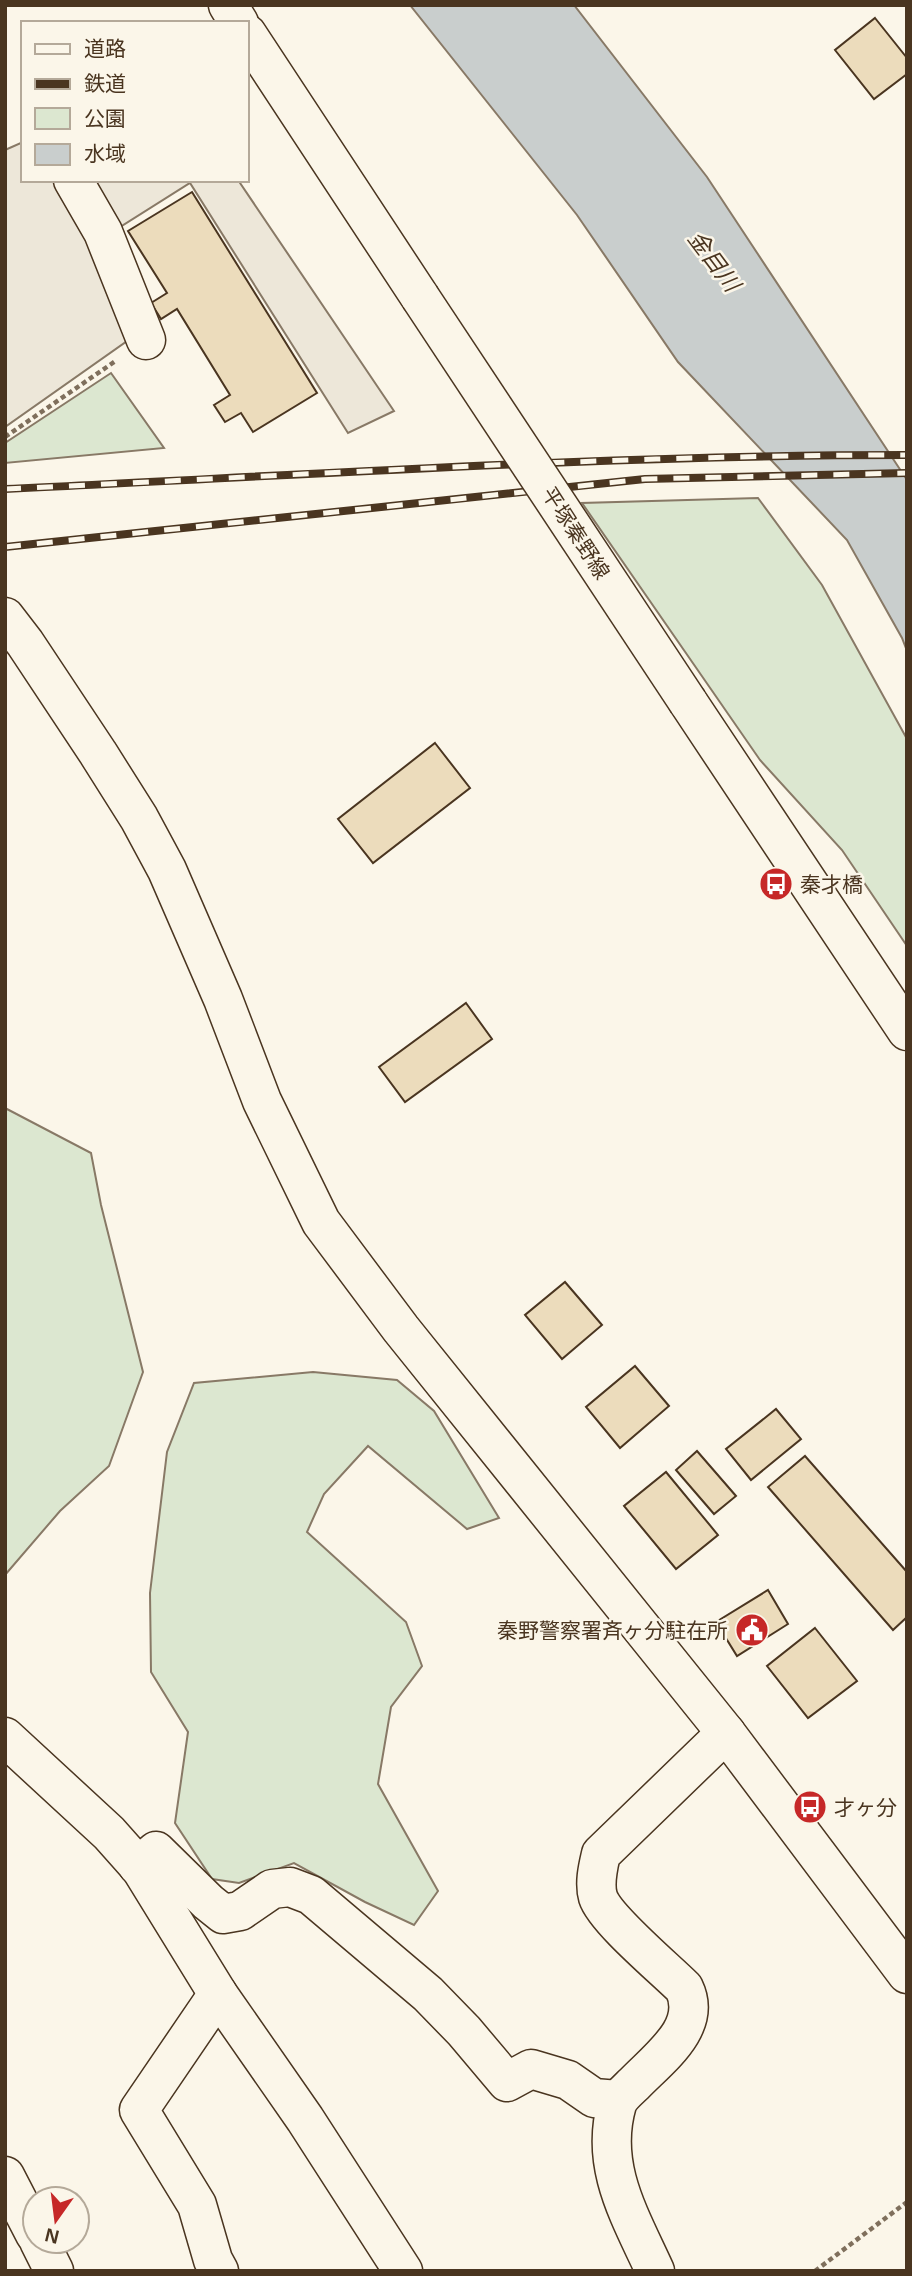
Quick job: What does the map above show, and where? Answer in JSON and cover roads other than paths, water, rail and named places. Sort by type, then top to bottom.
[{"type":"street","points":[[228,5],[238,21]]},
{"type":"street","name":"平塚秦野線","points":[[251,51],[420,297],[907,1031]]},
{"type":"street","points":[[74,182],[103,232],[146,340]]},
{"type":"street","points":[[5,617],[98,753],[139,818],[167,870],[223,999],[262,1101],[321,1222],[401,1329],[726,1733],[907,1974]]},
{"type":"street","points":[[655,2271],[617,2186],[612,2157],[613,2130],[618,2100],[678,2039],[687,2020],[690,2000],[684,1988],[608,1914],[598,1896],[597,1874],[601,1854],[726,1733]]},
{"type":"street","points":[[5,1737],[109,1833],[138,1866],[218,1994],[305,2119],[403,2271]]},
{"type":"street","points":[[138,1866],[156,1851],[223,1914],[240,1911],[272,1888],[289,1887],[311,1895],[428,1994],[507,2082],[531,2070],[568,2080],[594,2098],[618,2100]]},
{"type":"street","points":[[218,1994],[139,2110],[197,2205],[213,2260],[219,2271]]},
{"type":"street","points":[[5,2176],[21,2207]]},
{"type":"street","points":[[46,2255],[54,2271]]},
{"type":"water","name":"金目川","points":[[410,5],[574,5],[707,177],[907,480],[907,651],[847,540],[678,362],[577,215]]},
{"type":"railway","points":[[5,489],[569,462],[907,455]]},
{"type":"railway","points":[[5,547],[645,479],[907,473]]},
{"type":"place","name":"秦才橋","points":[[776,884]]},
{"type":"place","name":"秦野警察署斉ヶ分駐在所","points":[[752,1630]]},
{"type":"place","name":"才ヶ分","points":[[810,1807]]}]
